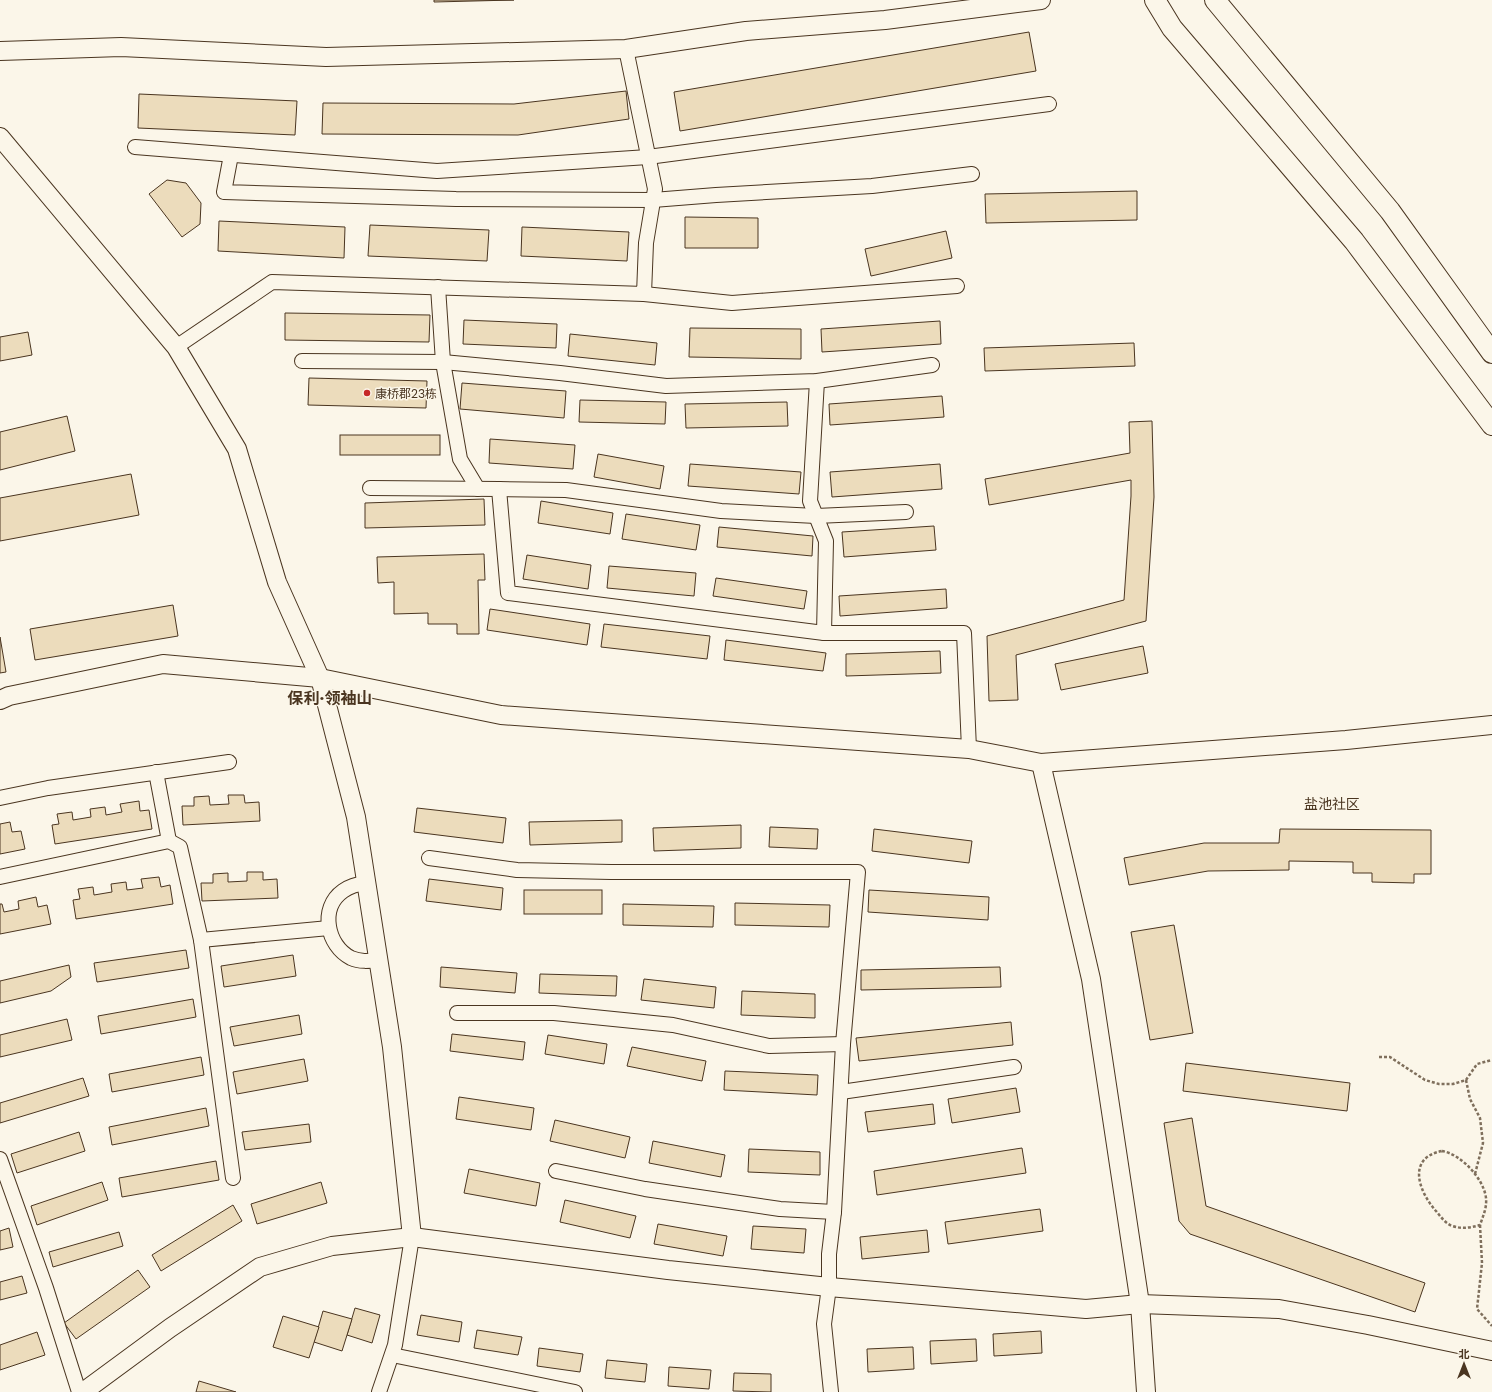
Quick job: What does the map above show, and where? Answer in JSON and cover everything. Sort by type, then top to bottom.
[{"type":"main road","points":[[1155,0],[1172,28],[1354,241],[1492,426]]},
{"type":"main road","points":[[1215,0],[1390,211],[1492,353]]},
{"type":"street","points":[[0,51],[121,47],[326,57],[626,49],[746,31],[885,20],[1041,0]]},
{"type":"street","points":[[626,49],[655,189],[646,243],[644,294]]},
{"type":"street","points":[[135,147],[437,171],[648,157],[1049,104]]},
{"type":"street","points":[[0,137],[176,347],[237,450],[277,582],[320,678],[356,817],[392,1047],[412,1237],[396,1345],[379,1392]]},
{"type":"street","points":[[231,155],[224,192],[456,199],[653,200],[872,186],[972,174]]},
{"type":"street","points":[[176,347],[272,282],[644,294],[732,303],[957,286]]},
{"type":"street","points":[[438,287],[443,362],[460,459],[478,489]]},
{"type":"street","points":[[302,361],[443,362],[560,373],[666,386],[817,381],[932,365]]},
{"type":"street","points":[[817,381],[810,501],[826,541],[824,633]]},
{"type":"street","points":[[370,488],[566,490],[721,512],[816,516],[906,512]]},
{"type":"street","points":[[499,489],[508,593],[824,633],[964,633],[969,749]]},
{"type":"street","points":[[0,700],[9,696],[164,664],[320,678],[501,715],[969,749],[1041,763],[1346,740],[1492,725]]},
{"type":"street","points":[[0,798],[48,788],[229,762]]},
{"type":"street","points":[[1041,763],[1091,979],[1140,1304],[1146,1392]]},
{"type":"street","points":[[156,772],[169,841]]},
{"type":"street","points":[[0,877],[169,841],[180,847],[201,940],[233,1178]]},
{"type":"street","points":[[429,858],[517,870],[611,872],[858,872],[840,1092],[834,1212],[829,1254],[829,1286],[824,1324],[831,1392]]},
{"type":"street","points":[[366,883],[353,886],[342,892],[333,902],[329,915],[329,928],[333,941],[341,951],[352,958],[365,962],[378,960]]},
{"type":"street","points":[[201,940],[329,928]]},
{"type":"street","points":[[457,1013],[554,1013],[666,1024],[769,1046],[844,1044]]},
{"type":"street","points":[[840,1092],[1014,1067]]},
{"type":"street","points":[[0,1159],[46,1288],[79,1392]]},
{"type":"street","points":[[556,1172],[645,1189],[780,1209],[834,1212]]},
{"type":"street","points":[[83,1392],[170,1328],[260,1267],[332,1246],[412,1237],[668,1270],[1086,1309],[1140,1304],[1279,1309],[1368,1325],[1492,1351]]},
{"type":"street","points":[[392,1355],[574,1392]]},
{"type":"path","points":[[1379,1057],[1390,1057],[1425,1080],[1438,1084],[1453,1084],[1466,1080],[1477,1064],[1492,1060]]},
{"type":"path","points":[[1466,1080],[1470,1099],[1480,1118],[1484,1143],[1475,1174]]},
{"type":"path","points":[[1480,1225],[1471,1228],[1452,1226],[1444,1221],[1432,1206],[1421,1190],[1419,1179],[1420,1167],[1429,1156],[1442,1151],[1450,1152],[1475,1174],[1483,1185],[1486,1198],[1485,1212],[1480,1225],[1482,1263],[1477,1309],[1492,1326]]},
{"type":"building","points":[[434,0],[514,0],[434,2]]},
{"type":"building","points":[[1029,32],[1036,71],[680,131],[674,92]]},
{"type":"building","points":[[626,91],[629,119],[518,135],[322,134],[323,103],[514,104]]},
{"type":"building","points":[[139,94],[297,101],[295,135],[138,128]]},
{"type":"building","points":[[167,180],[186,183],[201,203],[200,224],[182,237],[149,194]]},
{"type":"building","points":[[1137,191],[1137,220],[986,223],[985,194]]},
{"type":"building","points":[[685,217],[758,218],[758,248],[685,248]]},
{"type":"building","points":[[219,221],[345,227],[344,258],[218,251]]},
{"type":"building","points":[[370,225],[489,230],[487,261],[368,256]]},
{"type":"building","points":[[522,227],[629,232],[627,261],[521,256]]},
{"type":"building","points":[[946,231],[952,258],[871,276],[865,249]]},
{"type":"building","points":[[285,313],[430,315],[429,342],[285,340]]},
{"type":"building","points":[[464,320],[557,324],[556,348],[463,344]]},
{"type":"building","points":[[940,321],[941,344],[822,352],[821,329]]},
{"type":"building","points":[[690,328],[801,329],[801,359],[689,357]]},
{"type":"building","points":[[28,332],[32,355],[0,361],[0,337]]},
{"type":"building","points":[[570,334],[657,343],[655,365],[568,356]]},
{"type":"building","points":[[1134,343],[1135,366],[985,371],[984,348]]},
{"type":"building","name":"康桥郡23栋","points":[[309,378],[427,381],[426,408],[308,405]]},
{"type":"building","points":[[462,383],[566,391],[564,418],[460,409]]},
{"type":"building","points":[[942,396],[944,417],[830,425],[829,404]]},
{"type":"building","points":[[580,400],[666,402],[665,424],[579,422]]},
{"type":"building","points":[[787,402],[788,426],[686,428],[685,404]]},
{"type":"building","points":[[67,416],[75,451],[0,470],[0,432]]},
{"type":"building","points":[[1152,421],[1154,497],[1146,621],[1016,655],[1018,700],[989,701],[987,636],[1124,600],[1131,480],[989,505],[985,479],[1130,453],[1129,422]]},
{"type":"building","points":[[340,435],[440,435],[440,455],[340,455]]},
{"type":"building","points":[[490,439],[575,445],[573,469],[489,463]]},
{"type":"building","points":[[598,454],[664,466],[660,489],[594,477]]},
{"type":"building","points":[[690,464],[801,472],[799,494],[688,486]]},
{"type":"building","points":[[940,464],[942,489],[832,497],[830,472]]},
{"type":"building","points":[[131,474],[139,515],[0,541],[0,498]]},
{"type":"building","points":[[484,499],[485,525],[365,528],[365,503]]},
{"type":"building","points":[[541,501],[613,513],[610,534],[538,523]]},
{"type":"building","points":[[626,514],[700,525],[696,550],[622,539]]},
{"type":"building","points":[[934,526],[936,550],[844,557],[842,532]]},
{"type":"building","points":[[719,527],[813,536],[812,556],[717,547]]},
{"type":"building","points":[[484,554],[485,580],[478,580],[479,634],[457,634],[457,624],[428,624],[428,613],[394,614],[394,582],[378,583],[377,557]]},
{"type":"building","points":[[527,555],[591,565],[588,589],[523,579]]},
{"type":"building","points":[[609,566],[696,573],[694,596],[607,588]]},
{"type":"building","points":[[716,578],[807,591],[804,609],[713,596]]},
{"type":"building","points":[[946,589],[947,608],[840,616],[839,596]]},
{"type":"building","points":[[173,605],[178,636],[35,660],[30,629]]},
{"type":"building","points":[[490,609],[590,624],[587,645],[487,630]]},
{"type":"building","points":[[604,624],[710,636],[707,659],[601,647]]},
{"type":"building","points":[[0,637],[6,672],[0,673]]},
{"type":"building","points":[[726,640],[826,653],[823,671],[724,660]]},
{"type":"building","points":[[1143,646],[1148,673],[1061,690],[1055,664]]},
{"type":"building","points":[[940,651],[941,673],[846,676],[846,654]]},
{"type":"building","points":[[228,795],[244,795],[245,803],[259,802],[260,821],[183,825],[182,806],[194,806],[194,797],[209,796],[210,805],[229,804]]},
{"type":"building","points":[[139,801],[140,811],[149,810],[152,829],[55,844],[52,825],[59,824],[57,814],[72,812],[73,820],[91,817],[90,809],[105,807],[106,815],[122,812],[120,804]]},
{"type":"building","points":[[417,808],[506,818],[503,843],[414,832]]},
{"type":"building","points":[[622,820],[622,842],[530,845],[529,822]]},
{"type":"building","points":[[10,822],[12,832],[21,831],[25,849],[0,854],[0,824]]},
{"type":"building","points":[[741,825],[741,848],[654,851],[653,828]]},
{"type":"building","points":[[770,827],[818,829],[817,849],[769,847]]},
{"type":"building","points":[[874,829],[972,841],[969,863],[872,851]]},
{"type":"building","points":[[1280,829],[1431,830],[1431,874],[1414,874],[1414,883],[1372,882],[1372,873],[1353,873],[1353,862],[1289,861],[1289,870],[1208,871],[1129,885],[1124,858],[1204,843],[1279,843]]},
{"type":"building","points":[[247,872],[263,872],[263,880],[277,879],[278,898],[202,901],[201,883],[213,883],[213,874],[228,873],[228,882],[247,881]]},
{"type":"building","points":[[159,877],[161,887],[170,885],[173,904],[76,919],[73,900],[80,899],[78,889],[93,887],[94,895],[112,892],[111,884],[126,882],[127,890],[143,888],[141,879]]},
{"type":"building","points":[[429,879],[503,888],[501,910],[426,901]]},
{"type":"building","points":[[524,890],[602,890],[602,914],[524,914]]},
{"type":"building","points":[[869,890],[989,897],[988,920],[868,912]]},
{"type":"building","points":[[36,897],[38,907],[47,905],[51,924],[0,934],[0,904],[2,904],[4,912],[19,909],[18,901]]},
{"type":"building","points":[[735,903],[830,905],[829,927],[735,925]]},
{"type":"building","points":[[623,904],[714,906],[713,927],[623,925]]},
{"type":"building","points":[[1174,925],[1193,1033],[1150,1040],[1131,932]]},
{"type":"building","points":[[186,950],[189,968],[97,982],[94,963]]},
{"type":"building","points":[[293,955],[296,976],[224,987],[221,966]]},
{"type":"building","points":[[69,965],[71,977],[51,991],[0,1003],[0,981]]},
{"type":"building","points":[[441,967],[517,973],[515,993],[440,987]]},
{"type":"building","points":[[1000,967],[1001,987],[861,990],[861,970]]},
{"type":"building","points":[[540,974],[617,976],[616,996],[539,993]]},
{"type":"building","points":[[644,979],[716,987],[714,1008],[641,1000]]},
{"type":"building","points":[[742,991],[815,994],[815,1018],[741,1015]]},
{"type":"building","points":[[193,999],[196,1017],[101,1034],[98,1016]]},
{"type":"building","points":[[299,1015],[302,1034],[234,1046],[230,1027]]},
{"type":"building","points":[[67,1019],[72,1040],[0,1057],[0,1035]]},
{"type":"building","points":[[1011,1022],[1013,1045],[859,1061],[856,1038]]},
{"type":"building","points":[[452,1034],[525,1042],[523,1060],[450,1051]]},
{"type":"building","points":[[548,1035],[607,1044],[604,1064],[545,1054]]},
{"type":"building","points":[[632,1047],[706,1061],[702,1081],[627,1066]]},
{"type":"building","points":[[201,1057],[204,1075],[112,1092],[109,1074]]},
{"type":"building","points":[[304,1059],[308,1081],[237,1094],[233,1072]]},
{"type":"building","points":[[1186,1063],[1350,1083],[1347,1111],[1183,1091]]},
{"type":"building","points":[[725,1071],[818,1075],[817,1095],[724,1090]]},
{"type":"building","points":[[83,1078],[89,1096],[0,1123],[0,1103]]},
{"type":"building","points":[[1016,1088],[1020,1112],[952,1123],[948,1099]]},
{"type":"building","points":[[459,1097],[534,1108],[531,1130],[456,1119]]},
{"type":"building","points":[[933,1104],[935,1124],[868,1132],[865,1112]]},
{"type":"building","points":[[206,1108],[209,1126],[112,1145],[109,1127]]},
{"type":"building","points":[[1192,1118],[1206,1206],[1425,1283],[1415,1312],[1190,1234],[1179,1221],[1164,1123]]},
{"type":"building","points":[[555,1120],[630,1137],[625,1158],[550,1141]]},
{"type":"building","points":[[309,1124],[311,1142],[245,1150],[242,1132]]},
{"type":"building","points":[[79,1132],[85,1151],[17,1173],[11,1154]]},
{"type":"building","points":[[653,1141],[725,1155],[721,1177],[649,1163]]},
{"type":"building","points":[[1022,1148],[1026,1173],[877,1195],[874,1171]]},
{"type":"building","points":[[749,1149],[820,1152],[820,1175],[748,1172]]},
{"type":"building","points":[[216,1161],[219,1180],[122,1197],[119,1178]]},
{"type":"building","points":[[469,1169],[540,1183],[536,1206],[464,1193]]},
{"type":"building","points":[[102,1182],[108,1200],[37,1225],[31,1206]]},
{"type":"building","points":[[321,1182],[327,1203],[257,1224],[251,1204]]},
{"type":"building","points":[[565,1200],[636,1216],[630,1238],[560,1222]]},
{"type":"building","points":[[233,1205],[242,1221],[161,1271],[152,1255]]},
{"type":"building","points":[[1040,1209],[1043,1231],[948,1244],[945,1222]]},
{"type":"building","points":[[658,1224],[727,1236],[723,1256],[654,1244]]},
{"type":"building","points":[[753,1226],[806,1229],[804,1253],[751,1249]]},
{"type":"building","points":[[9,1228],[13,1247],[0,1250],[0,1231]]},
{"type":"building","points":[[927,1230],[929,1252],[862,1259],[860,1237]]},
{"type":"building","points":[[119,1232],[123,1246],[53,1267],[49,1252]]},
{"type":"building","points":[[138,1270],[150,1287],[76,1339],[64,1323]]},
{"type":"building","points":[[22,1276],[27,1293],[0,1300],[0,1282]]},
{"type":"building","points":[[355,1308],[380,1315],[372,1343],[347,1335]]},
{"type":"building","points":[[323,1311],[352,1319],[342,1351],[314,1342]]},
{"type":"building","points":[[421,1315],[462,1322],[459,1342],[417,1335]]},
{"type":"building","points":[[283,1316],[319,1327],[309,1358],[273,1347]]},
{"type":"building","points":[[477,1330],[522,1337],[518,1355],[474,1348]]},
{"type":"building","points":[[1041,1331],[1042,1353],[994,1356],[993,1334]]},
{"type":"building","points":[[37,1332],[45,1355],[0,1370],[0,1345]]},
{"type":"building","points":[[976,1339],[977,1361],[931,1364],[930,1341]]},
{"type":"building","points":[[913,1347],[914,1369],[868,1372],[867,1349]]},
{"type":"building","points":[[539,1348],[583,1354],[580,1372],[537,1366]]},
{"type":"building","points":[[607,1360],[647,1364],[645,1382],[605,1378]]},
{"type":"building","points":[[669,1367],[711,1370],[709,1389],[668,1386]]},
{"type":"building","points":[[734,1373],[771,1374],[771,1392],[733,1391]]},
{"type":"building","points":[[199,1381],[236,1392],[196,1392]]},
{"type":"place","name":"康桥郡23栋","points":[[367,393]]},
{"type":"district","name":"保利·领袖山","points":[[330,698]]},
{"type":"district","name":"盐池社区","points":[[1332,804]]}]
